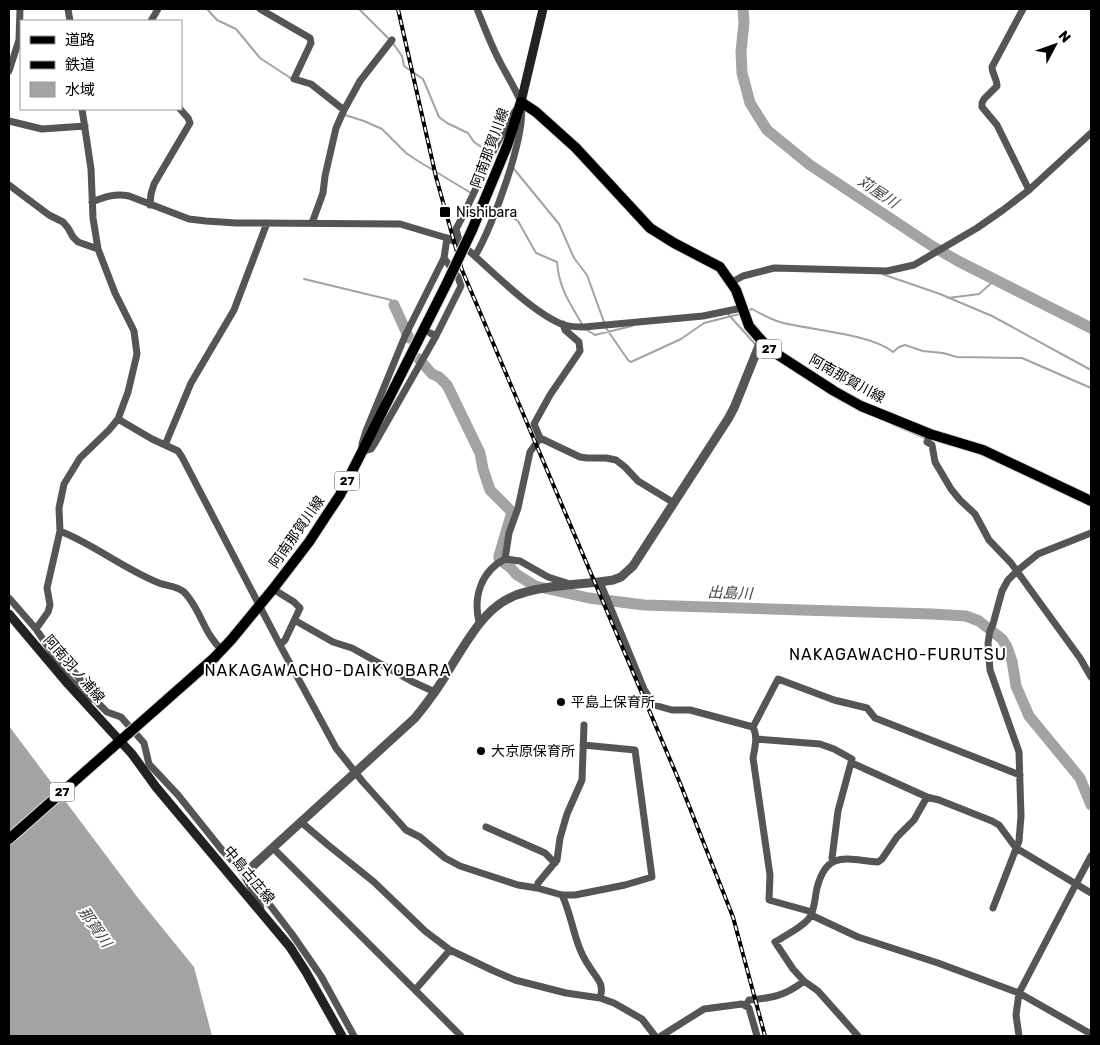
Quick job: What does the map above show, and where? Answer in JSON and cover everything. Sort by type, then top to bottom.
[{"type":"main road","points":[[521,102],[543,9]]},
{"type":"main road","name":"阿南那賀川線","points":[[9,839],[214,658],[232,640],[309,542],[340,495],[447,283],[472,230],[507,146],[521,102],[536,112],[576,148],[650,228],[674,244],[720,267],[732,282],[749,326],[769,348],[834,391],[869,409],[929,437],[983,450],[1091,500]]},
{"type":"main road","name":"阿南羽ノ浦線","points":[[9,614],[118,742]]},
{"type":"main road","name":"中島古庄線","points":[[118,742],[290,947],[342,1036]]},
{"type":"street","points":[[9,71],[19,40],[20,9]]},
{"type":"street","points":[[151,20],[158,9]]},
{"type":"street","points":[[260,9],[310,38],[311,43],[294,79],[311,84],[343,112]]},
{"type":"street","points":[[475,256],[482,245],[511,166],[521,128],[521,102],[497,56],[476,9]]},
{"type":"street","points":[[1023,9],[992,67],[992,71],[998,79],[997,86],[982,103],[982,108],[996,125],[1029,190]]},
{"type":"street","points":[[312,223],[323,193],[336,128],[360,81],[391,42]]},
{"type":"street","points":[[460,244],[456,229],[473,198],[507,124],[521,102]]},
{"type":"street","points":[[36,629],[50,605],[47,588],[60,531],[59,508],[64,484],[80,458],[118,419],[128,392],[136,354],[134,331],[115,293],[98,249],[92,202],[91,169],[82,110]]},
{"type":"street","points":[[150,205],[154,184],[190,123],[181,110]]},
{"type":"street","points":[[9,121],[42,129],[84,126]]},
{"type":"street","points":[[732,282],[743,276],[774,268],[887,271],[904,268],[921,261],[977,228],[1029,190],[1091,133]]},
{"type":"street","points":[[9,185],[48,214],[63,222],[72,237],[78,242],[98,249]]},
{"type":"street","points":[[92,202],[121,194],[197,220],[267,223],[400,224],[460,244],[531,305],[563,324],[584,327],[703,316],[742,308]]},
{"type":"street","points":[[165,445],[191,383],[234,310],[267,223]]},
{"type":"street","points":[[444,258],[458,277],[461,286],[375,443],[371,449],[362,451],[366,431],[407,333],[415,324],[444,258],[446,238]]},
{"type":"street","points":[[563,324],[565,330],[579,342],[580,351],[550,395],[534,424],[540,438],[580,456],[616,460],[638,481],[674,503]]},
{"type":"street","points":[[244,874],[415,718],[435,692],[480,622],[507,599],[524,592],[570,584],[613,580],[621,577],[632,566],[734,408],[761,341]]},
{"type":"street","points":[[118,419],[178,451],[336,748],[393,817],[406,830],[420,837],[445,858],[460,866],[518,885],[537,888],[562,896],[625,885],[652,877],[635,750],[583,746]]},
{"type":"street","points":[[929,437],[927,442],[932,445],[935,462],[950,489],[975,514],[990,540],[1019,570],[1091,677]]},
{"type":"street","points":[[505,559],[504,554],[509,532],[518,508],[530,452],[540,438]]},
{"type":"street","points":[[60,531],[79,538],[160,584],[172,586],[182,591],[189,599],[208,634],[222,650]]},
{"type":"street","points":[[993,908],[1021,830],[1020,752],[990,670],[988,644],[991,629],[1002,591],[1008,580],[1038,554],[1091,533]]},
{"type":"street","points":[[480,622],[477,612],[477,601],[483,580],[489,570],[505,559],[520,561],[548,577],[570,584]]},
{"type":"street","points":[[600,582],[644,689],[654,705],[672,710],[690,710],[753,727]]},
{"type":"street","points":[[273,589],[300,608],[296,621],[280,645]]},
{"type":"street","points":[[9,598],[41,636],[69,683],[89,698],[97,701]]},
{"type":"street","points":[[296,621],[333,642],[352,648],[419,686],[435,692]]},
{"type":"street","points":[[41,636],[107,712],[122,717],[144,743],[149,764],[178,795],[222,850],[250,879],[277,914],[321,976],[354,1036]]},
{"type":"street","points":[[1020,775],[875,718],[867,708],[834,700],[778,679],[753,727],[756,739],[753,758],[770,875],[769,900],[812,914],[858,937],[938,963],[1019,993],[1091,1034]]},
{"type":"street","points":[[537,888],[538,883],[555,864],[567,814],[582,780],[584,725]]},
{"type":"street","points":[[756,739],[820,744],[852,759],[838,811],[833,862]]},
{"type":"street","points":[[852,763],[927,798],[940,800],[992,821],[999,825],[1016,848],[1091,893]]},
{"type":"street","points":[[858,1036],[818,991],[804,981],[793,969],[774,942],[794,930],[812,914],[820,879],[833,862],[844,858],[878,862],[897,837],[914,820],[927,798]]},
{"type":"street","points":[[301,822],[374,882],[424,931],[450,950],[516,980],[566,993],[600,998],[614,1003],[642,1019],[655,1036]]},
{"type":"street","points":[[486,826],[545,853],[555,864]]},
{"type":"street","points":[[273,848],[461,1036]]},
{"type":"street","points":[[1019,1036],[1016,1015],[1019,993],[1091,856]]},
{"type":"street","points":[[244,874],[260,904],[261,911]]},
{"type":"street","points":[[562,896],[583,956],[601,984],[602,992],[600,998]]},
{"type":"street","points":[[415,990],[450,950]]},
{"type":"street","points":[[746,1005],[748,1000],[779,996],[792,990],[804,981]]},
{"type":"street","points":[[662,1036],[704,1008],[746,1005]]},
{"type":"street","points":[[746,1005],[751,1013],[757,1036]]},
{"type":"water","name":"那賀川","points":[[9,726],[138,898],[194,967],[212,1036],[9,1036]]},
{"type":"waterway","points":[[207,9],[217,20],[236,29],[260,58],[292,79]]},
{"type":"waterway","points":[[359,9],[389,39]]},
{"type":"waterway","name":"苅屋川","points":[[743,9],[742,73],[750,103],[767,130],[810,165],[932,246],[1091,328]]},
{"type":"waterway","points":[[392,42],[402,56],[404,66],[423,79],[439,117],[468,133],[474,142],[490,153]]},
{"type":"waterway","points":[[345,115],[382,129],[406,153],[471,193]]},
{"type":"waterway","points":[[514,169],[559,224],[574,258],[587,275],[604,322]]},
{"type":"waterway","points":[[501,211],[518,221],[536,253],[557,262],[562,287],[582,324]]},
{"type":"waterway","points":[[882,274],[940,294],[992,316],[1091,370]]},
{"type":"waterway","points":[[304,279],[391,300],[394,305]]},
{"type":"waterway","points":[[948,298],[979,294],[996,279]]},
{"type":"waterway","name":"出島川","points":[[394,305],[409,338]]},
{"type":"waterway","points":[[747,311],[752,309],[780,322],[871,341],[893,352],[905,345],[923,351],[943,353],[957,357],[1022,358],[1091,388]]},
{"type":"waterway","points":[[728,314],[755,344]]},
{"type":"waterway","points":[[606,328],[631,362],[681,339],[704,323],[740,314]]},
{"type":"waterway","points":[[587,330],[595,335],[632,326]]},
{"type":"waterway","name":"出島川","points":[[419,359],[432,374],[439,377],[447,385],[480,453],[490,490],[512,512],[499,559],[516,574],[535,586],[589,598],[644,605],[932,614],[966,616],[979,621],[1002,639],[1007,647],[1012,661],[1016,686],[1029,716],[1080,778],[1091,805]]},
{"type":"waterway","points":[[892,424],[927,439]]},
{"type":"railway","points":[[398,9],[436,177],[462,270],[680,783],[733,917],[765,1036]]},
{"type":"place","name":"Nishibara","points":[[445,212]]},
{"type":"place","name":"平島上保育所","points":[[561,702]]},
{"type":"place","name":"大京原保育所","points":[[481,751]]},
{"type":"district","name":"NAKAGAWACHO-FURUTSU","points":[[898,654]]},
{"type":"district","name":"NAKAGAWACHO-DAIKYOBARA","points":[[328,670]]}]
